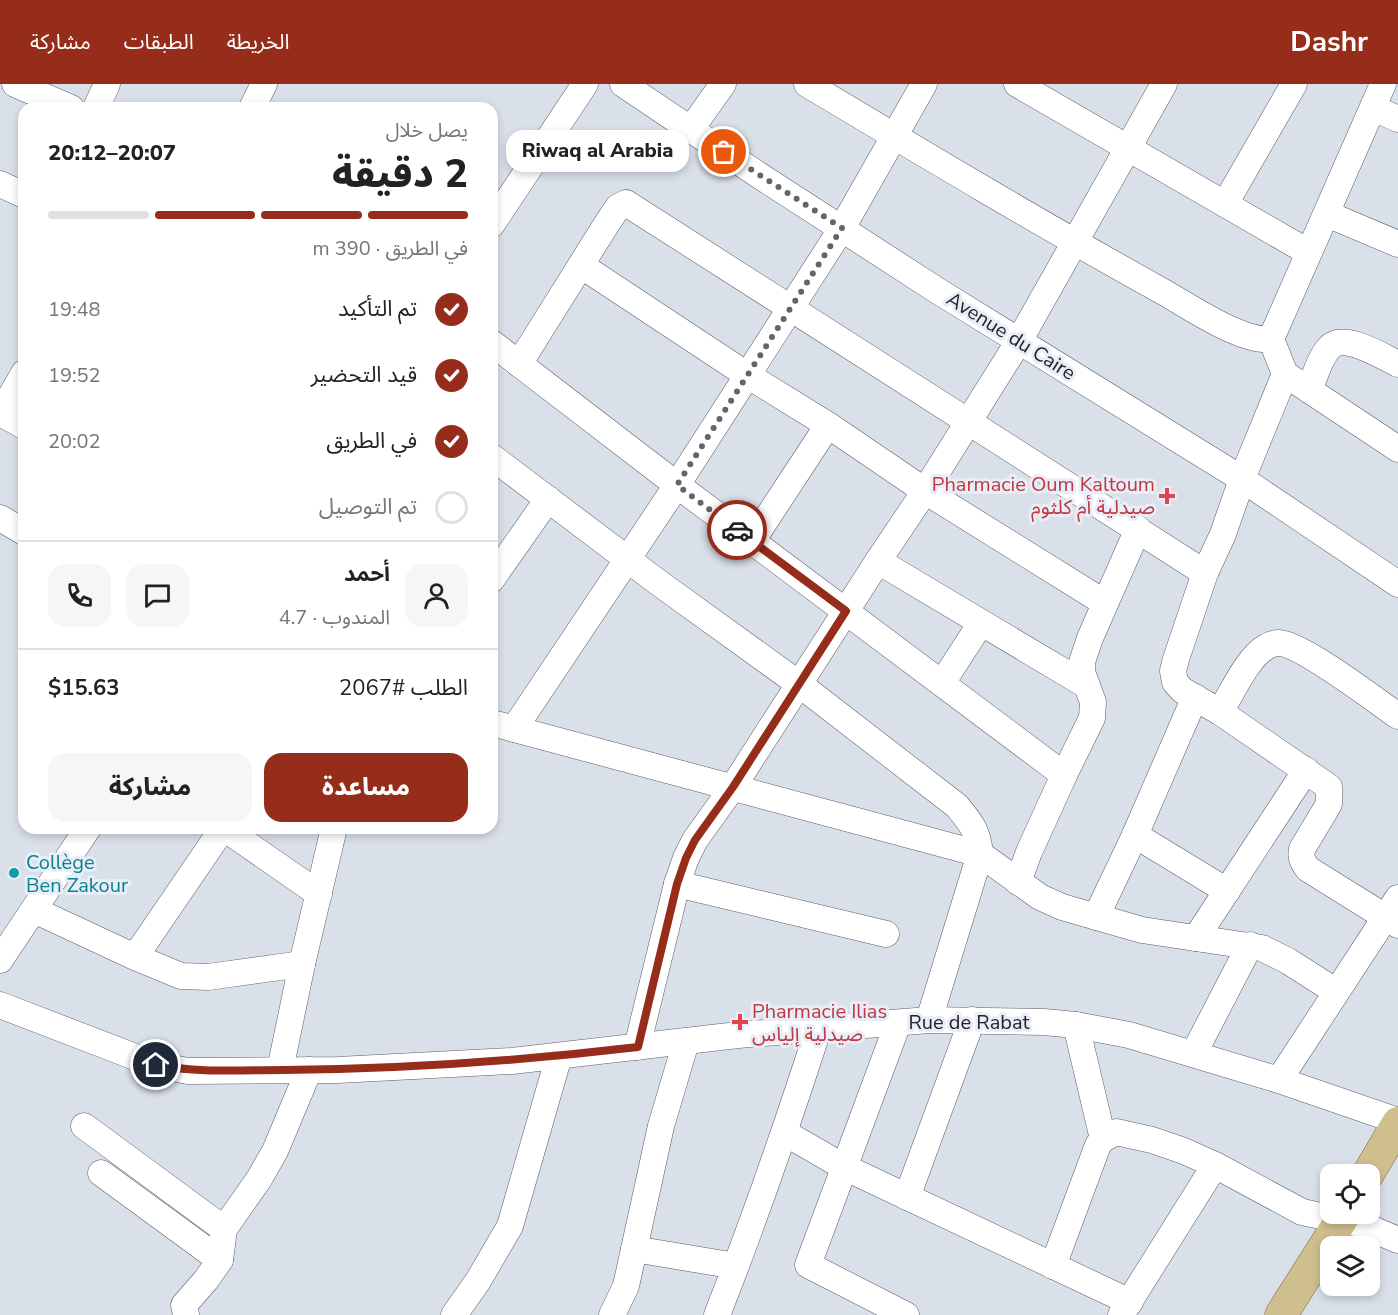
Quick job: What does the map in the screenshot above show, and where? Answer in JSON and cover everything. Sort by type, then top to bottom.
[{"type":"main road","points":[[1374,1164],[1398,1122]]},
{"type":"main road","points":[[1281,1315],[1339,1224]]},
{"type":"street","points":[[15,84],[56,102]]},
{"type":"street","points":[[99,102],[107,84]]},
{"type":"street","points":[[255,102],[264,84]]},
{"type":"street","points":[[498,215],[585,84]]},
{"type":"street","name":"Avenue du Caire","points":[[620,84],[1019,341],[1242,479],[1398,584]]},
{"type":"street","points":[[691,129],[723,84]]},
{"type":"street","points":[[807,84],[1075,243],[1243,335],[1262,340],[1271,339]]},
{"type":"street","points":[[924,84],[842,228],[677,485],[627,559],[503,726],[980,854],[1040,897],[1062,907],[1142,930],[1262,948],[1281,957],[1335,991]]},
{"type":"street","points":[[1017,84],[1308,252]]},
{"type":"street","points":[[638,1047],[677,884],[695,840],[733,787],[1019,341],[1164,84]]},
{"type":"street","points":[[1225,204],[1294,84]]},
{"type":"street","points":[[1383,84],[1271,339],[1285,374],[1398,449]]},
{"type":"street","points":[[1373,108],[1398,119]]},
{"type":"street","points":[[519,364],[618,207],[626,203],[1205,573]]},
{"type":"street","points":[[1327,214],[1398,244]]},
{"type":"street","points":[[582,266],[925,490],[1105,603]]},
{"type":"street","points":[[1309,390],[1323,356],[1330,346],[1338,342],[1353,343],[1398,364]]},
{"type":"street","points":[[498,348],[1064,775]]},
{"type":"street","points":[[1279,1080],[1335,991],[1394,913],[1308,869],[1303,862],[1302,849],[1329,804],[1329,787],[1220,712],[1182,690],[1175,682],[1173,671],[1205,573],[1223,534],[1242,479],[1285,374]]},
{"type":"street","points":[[18,383],[0,413],[18,423]]},
{"type":"street","points":[[752,541],[828,425]]},
{"type":"street","points":[[498,462],[799,684],[957,806],[974,827],[979,840],[980,854],[929,1020]]},
{"type":"street","points":[[498,570],[548,499]]},
{"type":"street","points":[[0,519],[18,529]]},
{"type":"street","points":[[1018,882],[1029,852],[1092,718],[1093,702],[1086,685],[1082,662],[1138,529]]},
{"type":"street","points":[[878,561],[1086,685]]},
{"type":"street","points":[[942,684],[981,622]]},
{"type":"street","points":[[1220,712],[1251,662],[1265,648],[1277,643],[1291,646],[1315,659],[1398,716]]},
{"type":"street","points":[[1096,917],[1135,835],[1195,697]]},
{"type":"street","points":[[1196,938],[1306,770]]},
{"type":"street","points":[[0,960],[84,834]]},
{"type":"street","points":[[135,957],[220,834]]},
{"type":"street","points":[[233,834],[319,894]]},
{"type":"street","points":[[280,1070],[333,834]]},
{"type":"street","points":[[1135,835],[1227,891]]},
{"type":"street","points":[[677,884],[886,934]]},
{"type":"street","points":[[34,910],[170,973],[194,978],[302,964]]},
{"type":"street","points":[[1194,1053],[1250,945]]},
{"type":"street","name":"Rue de Rabat","points":[[0,1005],[156,1065],[188,1071],[309,1070],[512,1061],[738,1035],[929,1020],[999,1020],[1076,1025],[1129,1035],[1194,1053],[1398,1122]]},
{"type":"street","points":[[907,1197],[972,1020]]},
{"type":"street","points":[[898,1023],[808,1265],[906,1315]]},
{"type":"street","points":[[1076,1025],[1103,1139]]},
{"type":"street","points":[[717,1315],[785,1133],[818,1030]]},
{"type":"street","points":[[612,1315],[626,1286],[661,1126],[686,1042]]},
{"type":"street","points":[[454,1315],[483,1273],[510,1226],[559,1056]]},
{"type":"street","points":[[186,1315],[184,1305],[220,1260],[224,1229],[259,1179],[275,1150],[309,1070]]},
{"type":"street","points":[[84,1126],[224,1229]]},
{"type":"street","points":[[1053,1266],[1098,1145],[1103,1139],[1116,1132],[1131,1134],[1184,1151],[1302,1212],[1320,1214]]},
{"type":"street","points":[[785,1133],[844,1167],[1053,1266],[1126,1308],[1215,1165]]},
{"type":"street","points":[[101,1173],[220,1260]]},
{"type":"street","points":[[1360,1224],[1398,1240]]},
{"type":"street","points":[[634,1249],[736,1266]]},
{"type":"way so far","points":[[724,152],[842,228],[677,485],[737,530]]},
{"type":"place","name":"Riwaq al Arabia","points":[[724,152]]},
{"type":"place","name":"Pharmacie Oum Kaltoum صيدلية أم كلثوم","points":[[1167,496]]},
{"type":"place","name":"Collège Ben Zakour","points":[[14,873]]},
{"type":"place","name":"Pharmacie Ilias صيدلية إلياس","points":[[740,1022]]},
{"type":"route","points":[[156,1065],[188,1071],[338,1070],[512,1061],[638,1047],[677,884],[686,858],[695,840],[733,787],[846,611],[737,530]]}]
